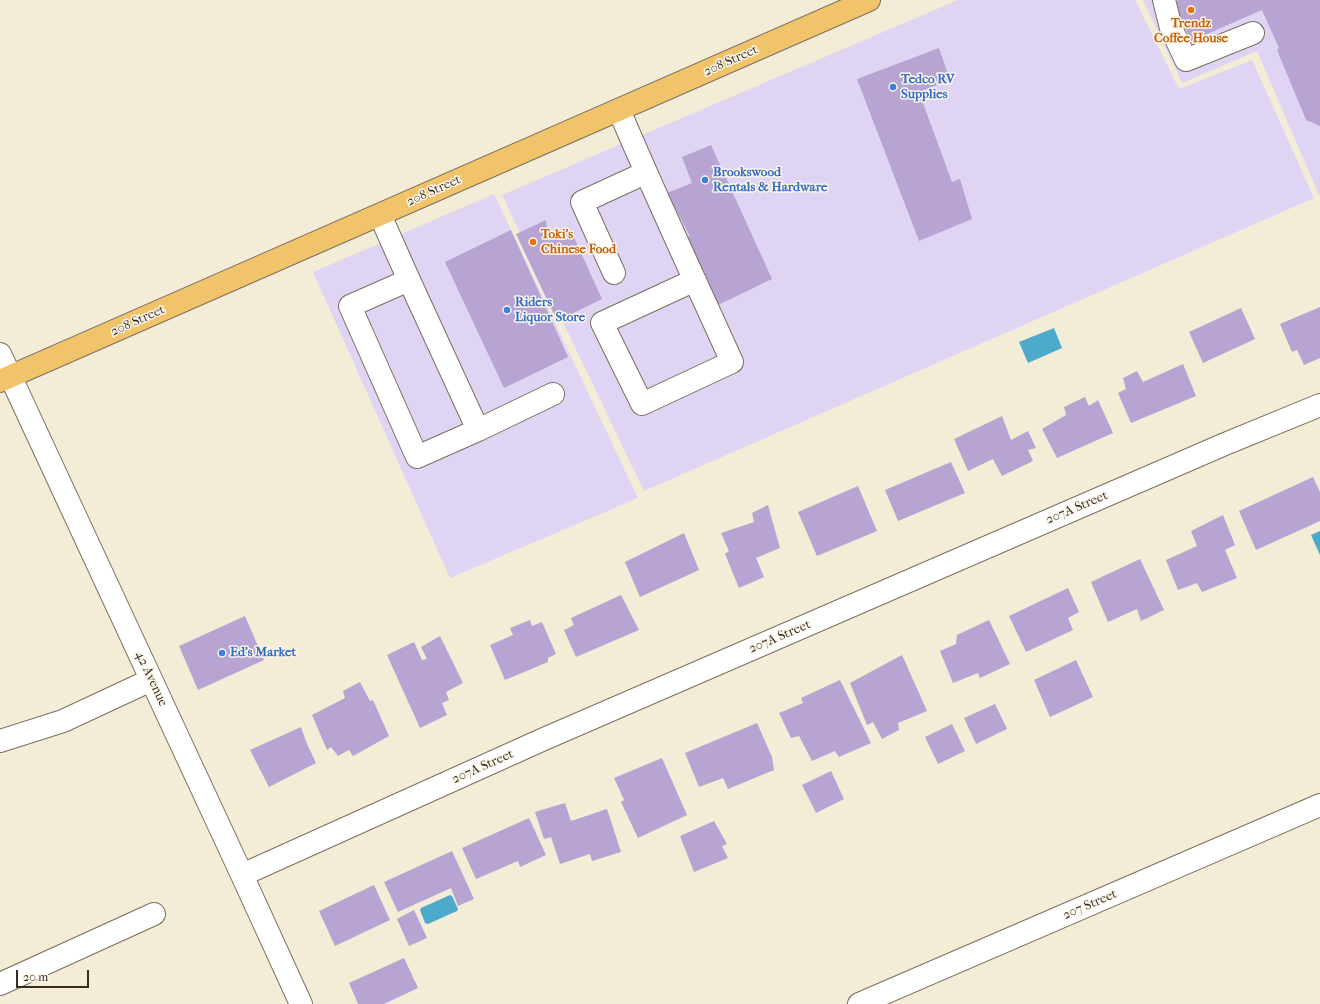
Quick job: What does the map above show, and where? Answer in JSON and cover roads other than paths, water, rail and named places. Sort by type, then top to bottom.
[{"type":"main road","name":"208 Street","points":[[6,379],[869,0]]},
{"type":"street","points":[[1164,0],[1171,28],[1186,60],[1253,34]]},
{"type":"street","points":[[619,110],[645,173],[732,362],[642,404],[602,323],[694,280]]},
{"type":"street","points":[[614,273],[582,202],[645,173]]},
{"type":"street","points":[[380,215],[478,430]]},
{"type":"street","points":[[409,280],[350,306],[417,457],[553,394]]},
{"type":"street","name":"42 Avenue","points":[[0,354],[6,379],[152,680],[301,1004]]},
{"type":"street","name":"207A Street","points":[[242,875],[544,739],[1225,444],[1320,405]]},
{"type":"street","points":[[0,741],[63,721],[152,680]]},
{"type":"street","name":"207 Street","points":[[859,1004],[1320,805]]},
{"type":"street","points":[[0,984],[154,914]]},
{"type":"water","points":[[1054,328],[1062,348],[1028,363],[1019,342]]},
{"type":"water","points":[[1320,531],[1320,555],[1311,535]]},
{"type":"water","points":[[450,895],[452,896],[458,909],[457,911],[428,924],[425,923],[420,910],[421,908]]},
{"type":"place","name":"Trendz Coffee House","points":[[1191,10]]},
{"type":"place","name":"Tedco RV Supplies","points":[[893,87]]},
{"type":"place","name":"Brookswood Rentals & Hardware","points":[[705,180]]},
{"type":"place","name":"Toki's Chinese Food","points":[[533,242]]},
{"type":"place","name":"Riders Liquor Store","points":[[507,310]]},
{"type":"place","name":"Ed's Market","points":[[222,653]]}]
